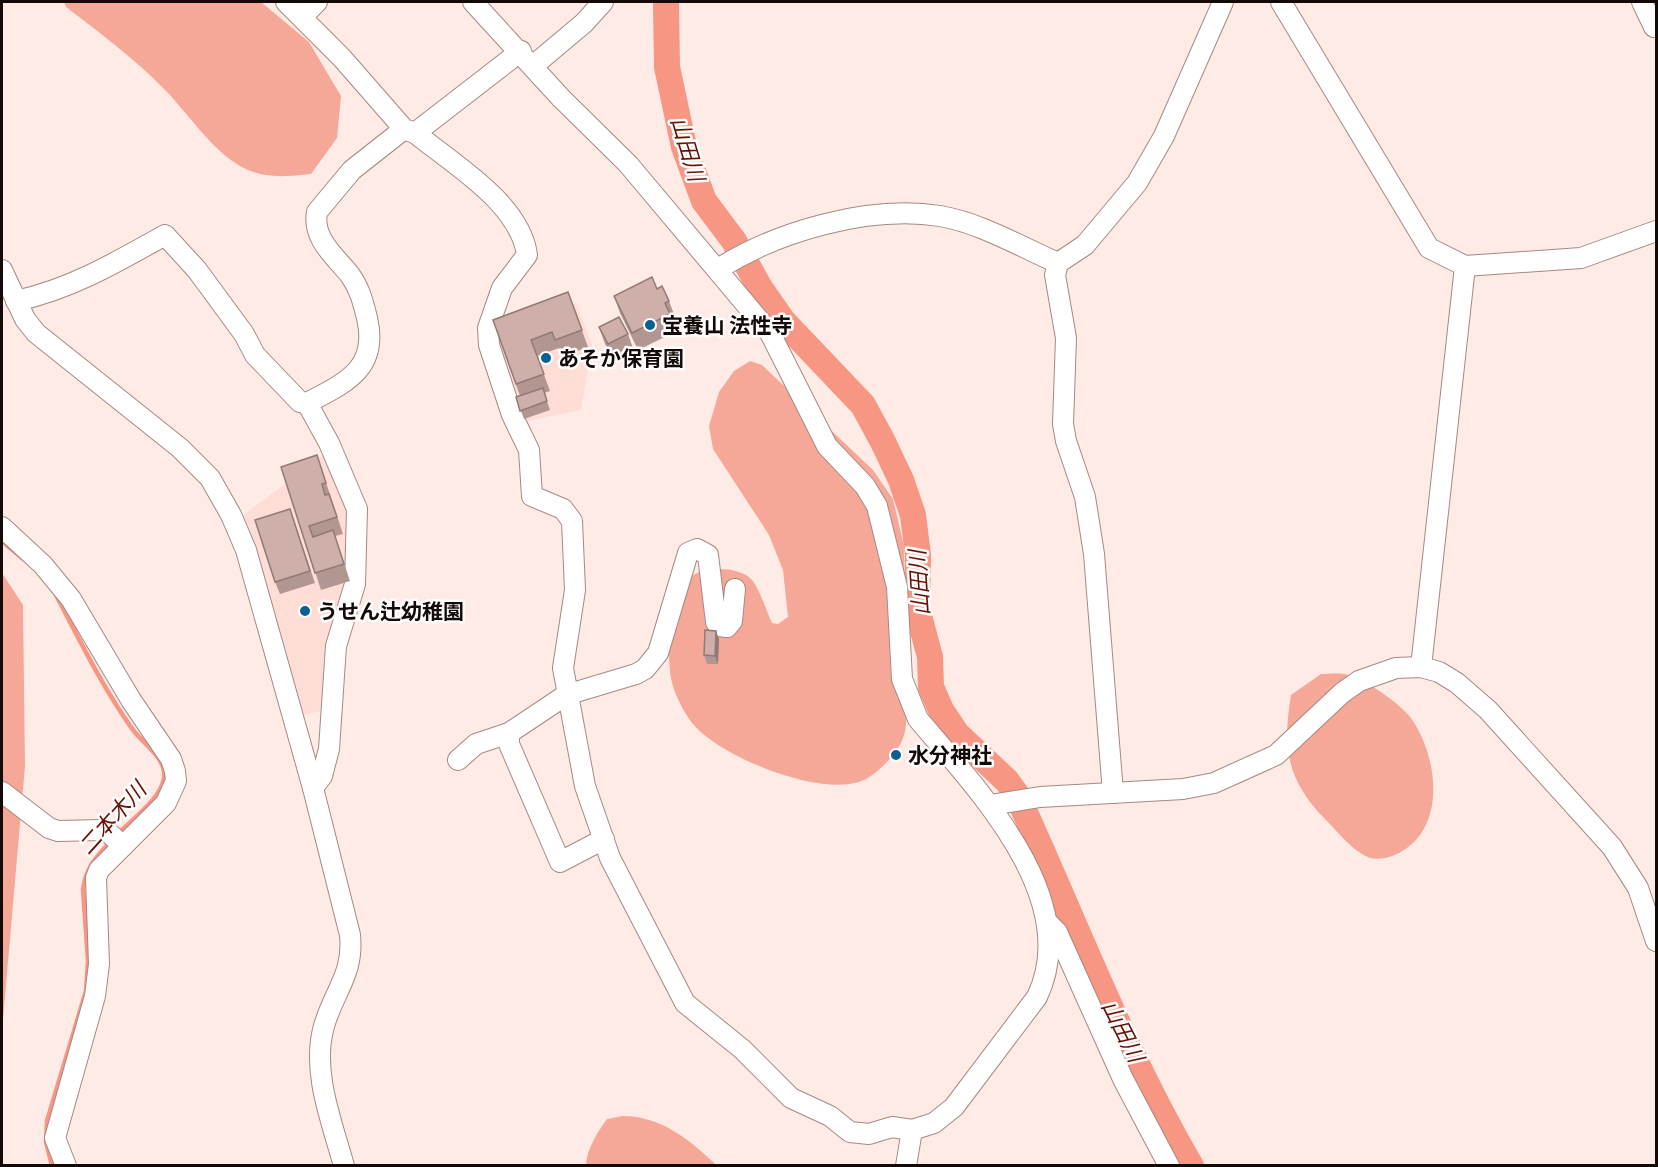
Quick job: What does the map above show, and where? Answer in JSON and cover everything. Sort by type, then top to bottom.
[{"type":"street","points":[[286,2],[303,16],[410,131],[496,198],[519,230],[527,255],[501,288],[488,327],[489,345],[512,415],[530,450],[532,496],[563,509],[572,521],[575,590],[563,668],[566,695],[585,786],[610,858],[685,1003],[742,1048],[791,1098],[830,1116],[850,1132],[869,1134],[892,1127],[912,1130],[934,1123],[954,1107],[1037,997],[1047,968],[1049,924]]},
{"type":"street","points":[[303,16],[317,2]]},
{"type":"street","points":[[473,2],[527,58],[561,98],[628,164],[722,266],[770,333],[827,446],[865,486],[877,506],[897,587],[902,679],[910,703],[918,719],[995,803],[1026,866],[1049,924],[1057,932],[1123,1079],[1170,1166]]},
{"type":"street","points":[[16,301],[43,295],[103,271],[165,235],[197,270],[244,334],[255,355],[300,402],[307,403],[353,376],[364,362],[370,341],[360,293],[317,235],[316,212],[352,170],[410,131],[584,23],[603,2]]},
{"type":"street","points":[[1113,793],[1094,554],[1084,497],[1066,441],[1063,424],[1065,338],[1055,274],[1058,264],[1085,245],[1137,183],[1164,136],[1223,2]]},
{"type":"street","points":[[1281,2],[1429,248],[1465,266],[1581,258],[1656,231]]},
{"type":"street","points":[[1642,2],[1656,27]]},
{"type":"street","points":[[722,266],[753,250],[815,227],[850,218],[890,214],[930,216],[974,225],[1058,264]]},
{"type":"street","points":[[1421,667],[1465,266]]},
{"type":"street","points":[[2,270],[16,301],[36,333],[180,448],[210,478],[231,515],[246,550],[313,788],[350,934],[352,953],[349,969],[324,1026],[321,1049],[325,1094],[344,1166]]},
{"type":"street","points":[[307,403],[329,443],[357,509],[355,584],[336,646],[329,749],[322,776],[313,788]]},
{"type":"street","points":[[2,527],[43,565],[71,599],[131,699],[171,759],[176,781],[166,803],[117,840],[96,878],[99,964],[95,996],[55,1138],[66,1166]]},
{"type":"street","points":[[458,760],[476,744],[509,733],[566,695],[636,674],[652,662],[658,653],[684,557],[692,550],[701,550],[708,555],[716,622],[719,626],[727,627],[732,621],[735,589]]},
{"type":"street","points":[[995,803],[1040,797],[1183,789],[1214,783],[1243,772],[1276,755],[1342,693],[1359,681],[1396,668],[1421,667],[1439,672],[1457,683],[1504,726],[1622,860],[1650,898],[1656,941]]},
{"type":"street","points":[[509,733],[509,744],[560,862],[604,839]]},
{"type":"street","points":[[2,792],[49,828],[58,831],[102,830],[117,840]]},
{"type":"street","points":[[906,1166],[912,1130]]},
{"type":"shaded area","points":[[64,2],[261,2],[309,42],[341,96],[337,138],[311,174],[271,176],[248,170],[213,145],[154,79],[66,7]]},
{"type":"shaded area","name":"あそか保育園","points":[[576,303],[595,352],[589,363],[581,410],[523,422],[494,333]]},
{"type":"shaded area","points":[[750,361],[762,365],[873,470],[893,499],[904,546],[907,715],[901,744],[881,768],[864,780],[846,784],[824,784],[773,772],[748,761],[706,737],[693,724],[681,706],[672,684],[669,656],[671,621],[674,604],[681,589],[690,578],[703,571],[720,569],[742,573],[756,586],[772,623],[778,624],[788,617],[783,570],[769,535],[713,449],[709,426],[719,392],[734,371]]},
{"type":"shaded area","name":"うせん辻幼稚園","points":[[328,452],[349,500],[346,555],[351,580],[325,710],[300,716],[242,516]]},
{"type":"shaded area","points":[[2,573],[23,605],[25,766],[2,1031]]},
{"type":"shaded area","points":[[1321,674],[1344,674],[1370,685],[1406,712],[1420,734],[1428,753],[1432,772],[1431,811],[1424,828],[1413,843],[1397,854],[1373,859],[1357,851],[1313,806],[1295,777],[1290,763],[1287,731],[1291,695]]},
{"type":"shaded area","points":[[623,1116],[650,1120],[674,1131],[716,1165],[586,1165],[590,1147],[607,1119]]},
{"type":"building","points":[[652,277],[657,289],[662,286],[669,301],[665,303],[670,314],[632,333],[614,296]]},
{"type":"building","points":[[568,292],[582,330],[555,340],[552,332],[531,340],[544,374],[516,384],[493,320]]},
{"type":"building","points":[[619,317],[628,334],[608,344],[599,327]]},
{"type":"building","points":[[543,388],[547,401],[520,411],[516,397]]},
{"type":"building","points":[[317,455],[326,483],[322,484],[325,495],[329,494],[337,517],[309,526],[313,537],[333,530],[344,564],[315,573],[281,467]]},
{"type":"building","points":[[290,509],[310,571],[275,582],[255,520]]},
{"type":"building","points":[[705,630],[716,631],[715,656],[704,655]]},
{"type":"waterway","name":"山田川","points":[[666,2],[667,67],[684,147],[704,201],[734,241],[760,288],[783,321],[863,405],[883,442],[901,480],[913,515],[918,555],[917,608],[930,657],[931,687],[941,710],[957,734],[1007,781],[1017,795],[1143,1076],[1191,1166]]},
{"type":"waterway","name":"二本木川","points":[[2,541],[22,558]]},
{"type":"waterway","name":"二本木川","points":[[56,595],[112,698],[133,730],[154,752],[164,771],[162,786],[158,794],[118,834]]},
{"type":"waterway","name":"二本木川","points":[[52,1166],[46,1142],[47,1121],[86,991],[88,961],[83,889],[92,863],[110,842]]},
{"type":"place","name":"宝養山 法性寺","points":[[650,325]]},
{"type":"place","name":"あそか保育園","points":[[546,358]]},
{"type":"place","name":"うせん辻幼稚園","points":[[305,611]]},
{"type":"place","name":"水分神社","points":[[896,755]]}]
